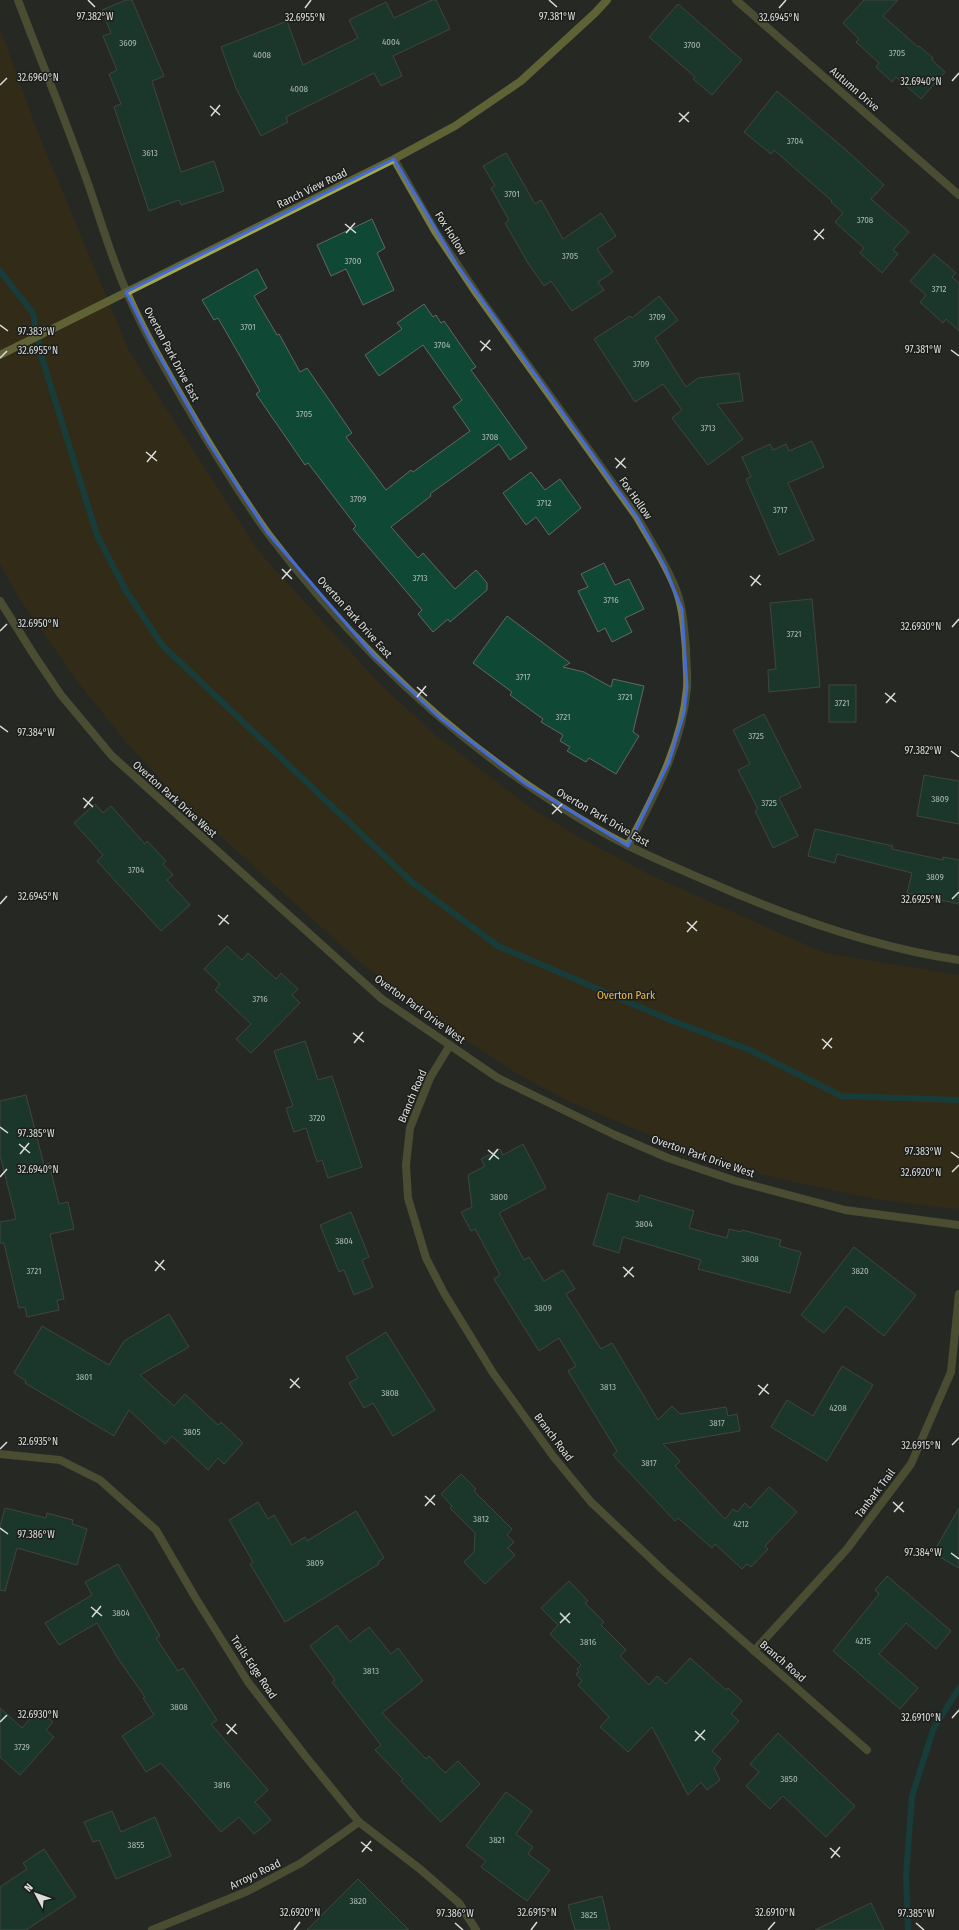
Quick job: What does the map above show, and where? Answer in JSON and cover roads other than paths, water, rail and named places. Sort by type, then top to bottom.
[{"type":"street","name":"Overton Park Drive East","points":[[18,0],[81,165],[126,292],[177,389],[267,532],[364,646],[406,688],[440,718],[526,784],[559,806],[628,846],[789,916],[886,945],[929,956],[959,960]]},
{"type":"street","name":"Ranch View Road","points":[[0,355],[394,159],[455,126],[521,81],[595,14],[607,0]]},
{"type":"street","name":"Autumn Drive","points":[[736,0],[959,195]]},
{"type":"street","name":"Fox Hollow","points":[[394,159],[435,231],[465,276],[637,518],[654,546],[675,587],[682,609],[685,636],[687,687],[684,712],[678,739],[669,762],[628,846]]},
{"type":"street","name":"Overton Park Drive West","points":[[0,601],[61,695],[112,756],[382,999],[498,1078],[615,1135],[668,1158],[736,1181],[845,1210],[959,1225]]},
{"type":"street","name":"Branch Road","points":[[450,1045],[430,1078],[410,1128],[406,1165],[408,1198],[426,1258],[444,1293],[492,1373],[552,1456],[591,1502],[666,1573],[867,1750]]},
{"type":"street","name":"Tanbark Trail","points":[[754,1651],[846,1549],[911,1464],[951,1372],[959,1294]]},
{"type":"street","name":"Trails Edge Road","points":[[0,1454],[60,1460],[100,1480],[156,1530],[195,1597],[248,1682],[359,1822],[420,1869],[459,1903],[476,1930]]},
{"type":"street","name":"Arroyo Road","points":[[152,1930],[248,1891],[301,1863],[359,1822]]},
{"type":"waterway","points":[[0,271],[33,313],[41,355],[97,535],[125,589],[163,646],[413,883],[498,946],[670,1020],[750,1050],[841,1096],[959,1100]]},
{"type":"waterway","points":[[908,1930],[906,1875],[912,1796],[933,1730],[959,1688]]},
{"type":"park label","name":"Overton Park","points":[[626,995]]}]
